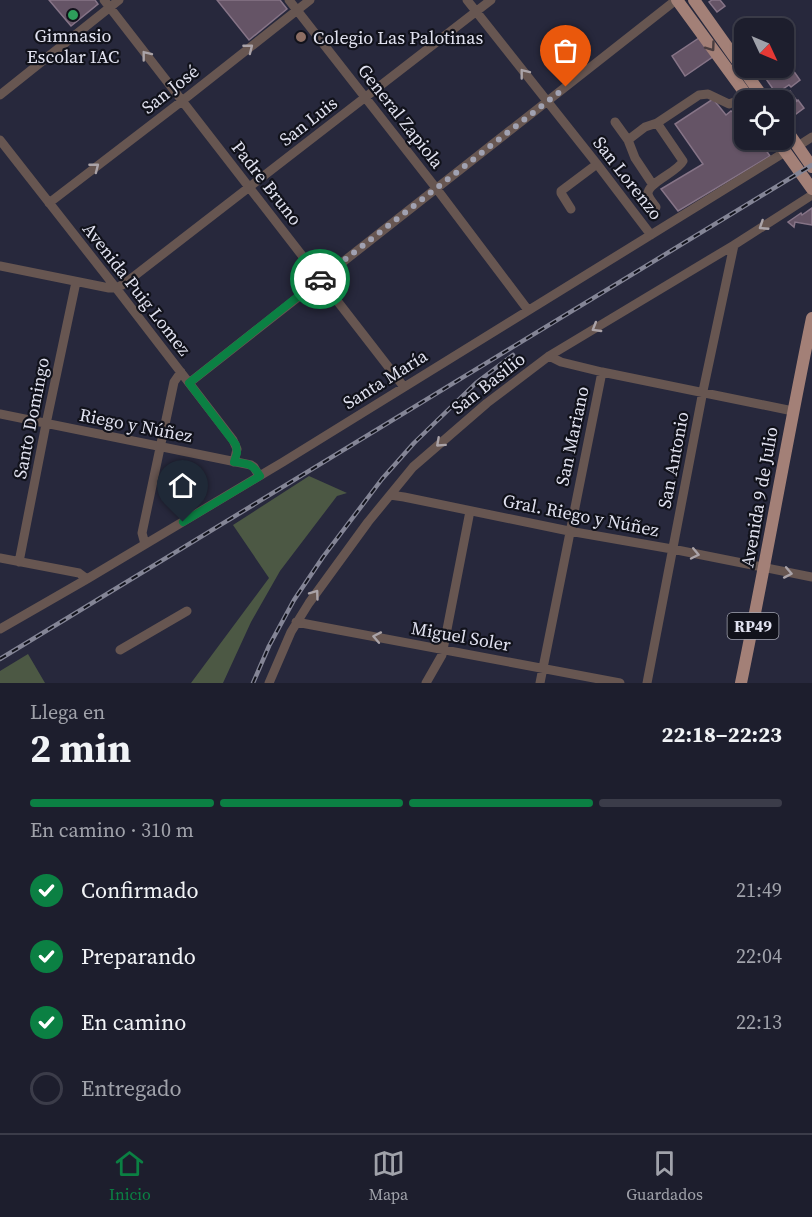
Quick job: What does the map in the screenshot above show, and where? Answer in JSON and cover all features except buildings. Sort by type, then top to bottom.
[{"type":"main road","points":[[677,0],[742,90]]},
{"type":"main road","points":[[694,0],[758,90]]},
{"type":"main road","points":[[794,140],[811,166],[799,172]]},
{"type":"main road","points":[[785,152],[812,189]]},
{"type":"main road","name":"Avenida 9 de Julio","points":[[741,683],[812,318]]},
{"type":"street","points":[[0,94],[106,4],[119,0]]},
{"type":"street","name":"General Zapiola","points":[[289,0],[528,310]]},
{"type":"street","name":"San José","points":[[49,203],[310,0]]},
{"type":"street","name":"San Lorenzo","points":[[467,0],[651,235]]},
{"type":"street","name":"San Luis","points":[[116,288],[491,0]]},
{"type":"street","points":[[189,383],[677,0]]},
{"type":"street","name":"Padre Bruno","points":[[106,4],[404,387]]},
{"type":"street","points":[[628,140],[645,126],[657,123],[699,95],[708,94],[729,104],[734,102]]},
{"type":"street","points":[[615,122],[628,140],[635,158],[653,185]]},
{"type":"street","points":[[656,207],[648,193],[649,190],[680,166],[683,160],[657,123]]},
{"type":"street","points":[[798,146],[812,137]]},
{"type":"street","name":"Avenida Puig Lomez","points":[[0,140],[236,445],[237,453],[234,462]]},
{"type":"street","name":"Santa María","points":[[0,629],[260,476],[785,152]]},
{"type":"street","points":[[571,209],[561,191],[597,164]]},
{"type":"street","name":"San Basilio","points":[[269,683],[296,622],[340,560],[413,467],[449,435],[549,356],[812,195]]},
{"type":"street","name":"San Antonio","points":[[647,683],[703,391],[734,244]]},
{"type":"street","points":[[0,266],[116,288]]},
{"type":"street","name":"Santo Domingo","points":[[19,562],[76,282]]},
{"type":"street","points":[[549,356],[561,362],[602,372],[793,411]]},
{"type":"street","points":[[145,544],[142,533],[174,382],[181,372]]},
{"type":"street","name":"San Mariano","points":[[540,683],[602,372]]},
{"type":"street","name":"Riego y Núñez","points":[[0,414],[251,465],[255,467],[260,476]]},
{"type":"street","name":"Gral. Riego y Núñez","points":[[390,495],[812,577]]},
{"type":"street","points":[[426,683],[443,650],[470,511]]},
{"type":"street","points":[[0,558],[79,573],[87,579]]},
{"type":"street","points":[[120,650],[188,611]]},
{"type":"street","name":"Miguel Soler","points":[[296,622],[620,683]]},
{"type":"green space","points":[[309,476],[347,493],[337,496],[280,571],[251,622],[223,683],[191,683],[269,578],[233,525]]},
{"type":"green space","points":[[28,654],[45,683],[0,683],[0,671]]},
{"type":"railway","points":[[0,659],[812,165]]},
{"type":"railway","points":[[253,683],[269,646],[294,600],[323,557],[382,479],[414,443],[476,383],[513,355]]},
{"type":"way so far","points":[[320,279],[566,87]]},
{"type":"place","name":"Gimnasio Escolar IAC","points":[[73,15]]},
{"type":"place","name":"Colegio Las Palotinas","points":[[301,37]]},
{"type":"route","points":[[183,522],[260,476],[255,467],[234,462],[237,453],[236,445],[189,383],[320,279]]}]
